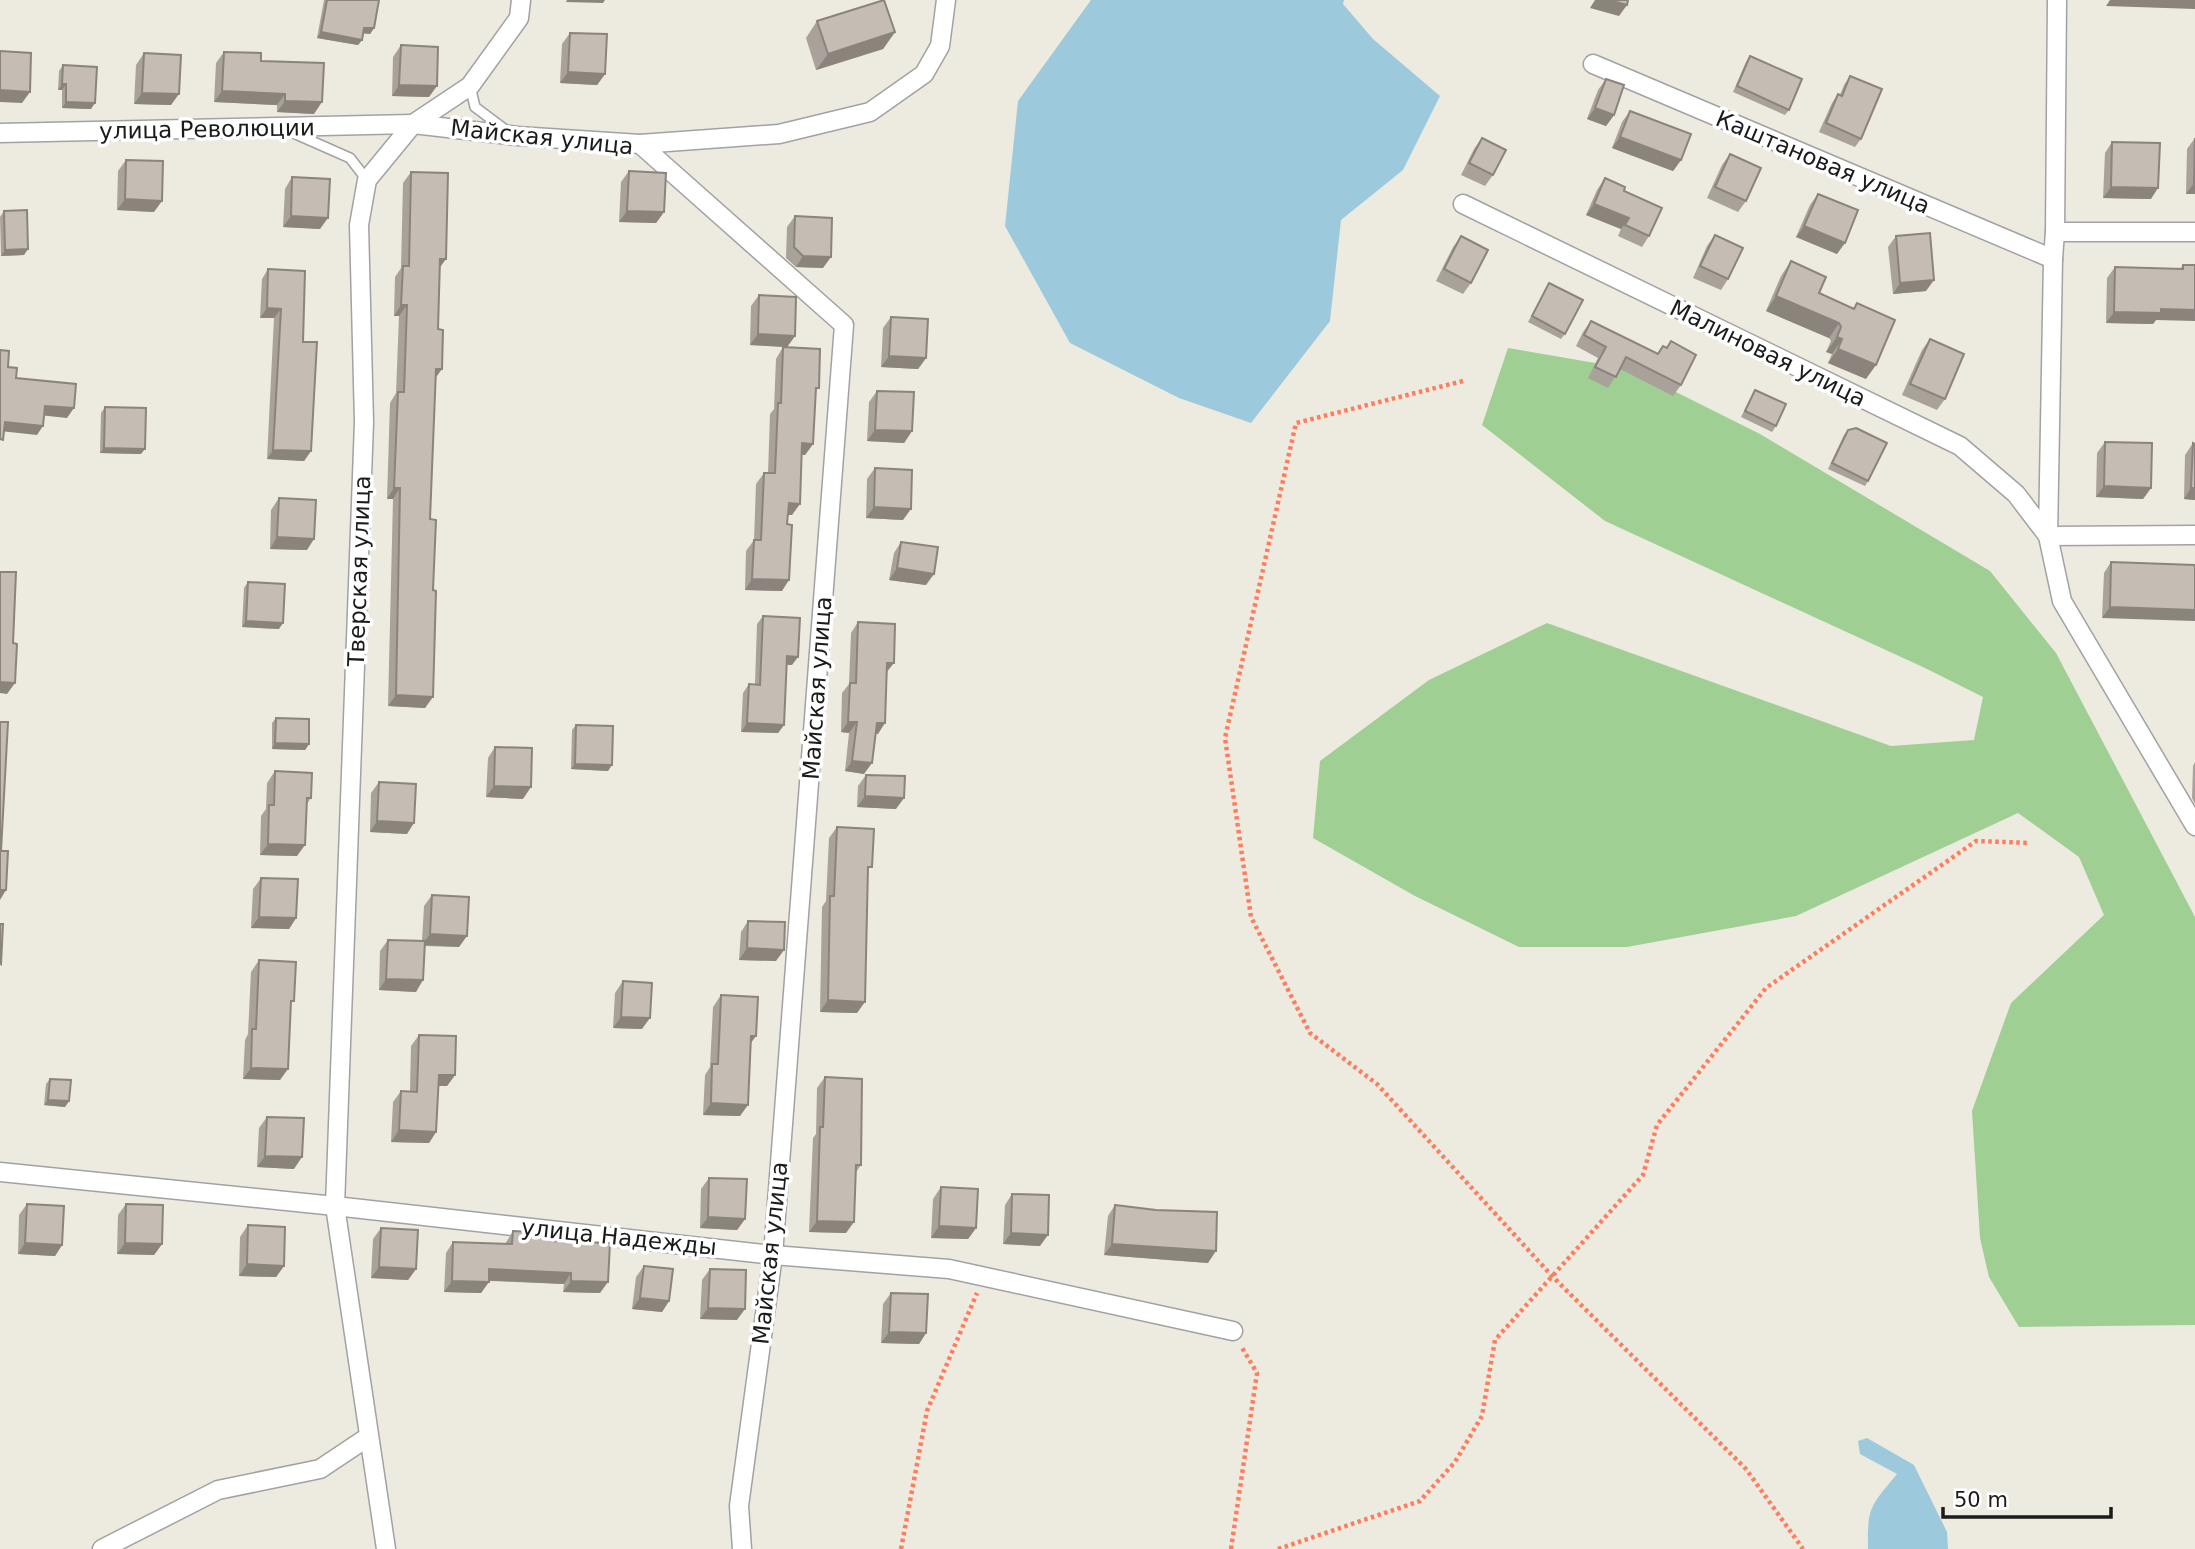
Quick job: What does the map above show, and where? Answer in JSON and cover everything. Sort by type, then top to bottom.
[{"type":"street","name":"Тверская улица","points":[[386,1549],[335,1206],[364,422],[359,225],[367,180],[413,124],[470,86],[519,18],[521,0]]},
{"type":"street","points":[[640,144],[779,134],[870,112],[924,74],[940,46],[947,0]]},
{"type":"street","points":[[2057,0],[2048,536],[2062,601],[2195,826]]},
{"type":"street","name":"Каштановая улица","points":[[1593,64],[2053,259]]},
{"type":"street","name":"Майская улица","points":[[413,124],[518,136],[640,144],[844,325],[773,1255],[739,1506],[742,1549]]},
{"type":"street","name":"улица Революции","points":[[0,133],[413,124]]},
{"type":"street","name":"Малиновая улица","points":[[1463,204],[1960,446],[2016,494],[2048,536]]},
{"type":"street","points":[[2055,232],[2195,232]]},
{"type":"street","points":[[2048,536],[2195,535]]},
{"type":"street","name":"улица Надежды","points":[[0,1172],[773,1255],[949,1269],[1233,1331]]},
{"type":"street","points":[[102,1549],[218,1490],[320,1469],[368,1437]]},
{"type":"lane","points":[[470,86],[475,107],[518,136]]},
{"type":"lane","points":[[275,127],[306,137],[350,158],[367,180]]},
{"type":"path","points":[[1463,381],[1296,424],[1225,738],[1251,917],[1310,1033],[1377,1084],[1552,1276],[1746,1469],[1803,1549]]},
{"type":"path","points":[[1278,1549],[1420,1501],[1455,1462],[1482,1416],[1495,1340],[1643,1175],[1657,1125],[1766,988],[1976,841],[2030,843]]},
{"type":"path","points":[[901,1549],[927,1411],[984,1277]]},
{"type":"path","points":[[1231,1549],[1257,1373],[1233,1331]]},
{"type":"green space","points":[[1508,348],[1630,369],[1760,434],[1990,571],[2056,653],[2195,917],[2195,1325],[2019,1327],[1989,1277],[1980,1238],[1972,1111],[2011,1003],[2104,915],[2079,857],[2018,813],[1796,916],[1627,947],[1519,947],[1415,896],[1313,838],[1320,761],[1429,680],[1547,623],[1891,746],[1974,740],[1983,697],[1605,521],[1482,425]]},
{"type":"water","points":[[1091,0],[1344,0],[1343,4],[1373,39],[1440,96],[1403,170],[1341,220],[1330,321],[1251,423],[1179,398],[1070,343],[1005,226],[1018,101]]},
{"type":"water","points":[[1867,1438],[1914,1465],[1947,1532],[1948,1549],[1868,1549],[1868,1524],[1872,1507],[1897,1474],[1860,1454],[1858,1441]]},
{"type":"building","points":[[327,0],[379,0],[374,28],[364,28],[362,40],[321,32]]},
{"type":"building","points":[[884,0],[895,32],[828,54],[817,21]]},
{"type":"building","points":[[1609,0],[1628,0],[1627,5]]},
{"type":"building","points":[[570,33],[607,34],[605,74],[568,72]]},
{"type":"building","points":[[401,45],[438,47],[437,86],[399,85]]},
{"type":"building","points":[[0,51],[31,53],[30,92],[0,90]]},
{"type":"building","points":[[224,52],[261,53],[261,61],[324,63],[322,102],[285,101],[285,94],[222,91]]},
{"type":"building","points":[[144,53],[181,55],[179,94],[142,93]]},
{"type":"building","points":[[1750,56],[1802,79],[1789,110],[1737,86]]},
{"type":"building","points":[[63,65],[97,67],[95,103],[66,102],[66,84],[62,84]]},
{"type":"building","points":[[1850,76],[1882,89],[1861,139],[1826,123],[1838,94],[1842,96]]},
{"type":"building","points":[[1606,79],[1624,85],[1614,115],[1595,108]]},
{"type":"building","points":[[1630,111],[1691,134],[1681,160],[1620,137]]},
{"type":"building","points":[[1482,138],[1506,150],[1493,175],[1469,163]]},
{"type":"building","points":[[2112,142],[2160,143],[2158,188],[2111,187]]},
{"type":"building","points":[[1730,154],[1761,168],[1746,201],[1715,187]]},
{"type":"building","points":[[126,160],[163,161],[162,201],[125,199]]},
{"type":"building","points":[[629,171],[666,173],[664,212],[627,211]]},
{"type":"building","points":[[411,172],[448,173],[446,259],[440,259],[438,329],[443,330],[442,369],[436,369],[430,519],[436,520],[433,697],[396,695],[400,488],[394,488],[398,392],[404,392],[407,305],[401,305],[403,266],[409,266]]},
{"type":"building","points":[[292,177],[330,179],[328,218],[291,216]]},
{"type":"building","points":[[1605,178],[1625,187],[1624,191],[1662,208],[1649,236],[1625,225],[1629,218],[1594,204]]},
{"type":"building","points":[[1818,194],[1858,210],[1845,243],[1804,226]]},
{"type":"building","points":[[27,210],[28,249],[5,250],[4,211]]},
{"type":"building","points":[[795,216],[832,218],[831,257],[803,256],[794,247]]},
{"type":"building","points":[[1930,233],[1934,280],[1900,283],[1896,236]]},
{"type":"building","points":[[1715,235],[1743,248],[1728,279],[1700,266]]},
{"type":"building","points":[[1461,236],[1488,250],[1471,283],[1444,269]]},
{"type":"building","points":[[1791,261],[1826,277],[1819,293],[1854,309],[1857,303],[1895,320],[1876,365],[1838,349],[1842,339],[1837,337],[1841,327],[1839,323],[1776,296]]},
{"type":"building","points":[[2183,265],[2195,265],[2195,310],[2161,309],[2161,313],[2114,312],[2115,267],[2183,269]]},
{"type":"building","points":[[268,269],[305,271],[303,342],[317,342],[311,451],[273,450],[281,309],[267,308]]},
{"type":"building","points":[[1549,283],[1583,300],[1565,334],[1532,316]]},
{"type":"building","points":[[759,295],[796,297],[795,336],[758,334]]},
{"type":"building","points":[[891,317],[928,319],[926,358],[889,356]]},
{"type":"building","points":[[1591,321],[1658,354],[1663,346],[1667,348],[1671,341],[1696,355],[1681,385],[1626,357],[1616,377],[1595,367],[1606,347],[1584,335]]},
{"type":"building","points":[[1930,339],[1964,354],[1945,399],[1910,384]]},
{"type":"building","points":[[783,347],[820,349],[813,444],[802,443],[800,504],[789,503],[787,524],[792,525],[789,580],[752,579],[754,540],[761,540],[764,473],[775,473]]},
{"type":"building","points":[[0,350],[9,351],[8,367],[17,368],[16,378],[76,384],[74,408],[45,406],[43,426],[5,422],[3,440],[0,439]]},
{"type":"building","points":[[1755,390],[1786,404],[1776,426],[1745,411]]},
{"type":"building","points":[[877,391],[914,392],[912,431],[875,430]]},
{"type":"building","points":[[105,407],[146,408],[145,449],[104,448]]},
{"type":"building","points":[[1856,428],[1887,443],[1868,481],[1832,463],[1848,430]]},
{"type":"building","points":[[2105,442],[2152,443],[2151,488],[2104,486]]},
{"type":"building","points":[[2193,443],[2195,488],[2191,488]]},
{"type":"building","points":[[875,468],[912,470],[911,509],[874,507]]},
{"type":"building","points":[[279,498],[316,500],[314,539],[277,537]]},
{"type":"building","points":[[901,542],[938,547],[934,574],[897,568]]},
{"type":"building","points":[[2111,562],[2195,565],[2195,610],[2110,607]]},
{"type":"building","points":[[0,572],[16,572],[13,643],[17,644],[15,683],[0,682]]},
{"type":"building","points":[[248,582],[285,584],[283,623],[246,621]]},
{"type":"building","points":[[763,616],[800,618],[798,657],[787,656],[784,725],[747,723],[749,684],[760,685]]},
{"type":"building","points":[[858,622],[895,624],[894,663],[887,663],[885,723],[877,723],[872,763],[852,761],[857,722],[848,722],[850,683],[856,683]]},
{"type":"building","points":[[276,718],[309,719],[309,744],[275,743]]},
{"type":"building","points":[[0,722],[8,722],[1,851],[8,851],[6,890],[0,890]]},
{"type":"building","points":[[576,725],[613,726],[612,765],[575,764]]},
{"type":"building","points":[[495,747],[532,748],[531,787],[494,786]]},
{"type":"building","points":[[275,771],[312,773],[311,798],[307,798],[305,845],[268,844],[269,805],[274,805]]},
{"type":"building","points":[[866,775],[905,776],[904,798],[865,796]]},
{"type":"building","points":[[379,782],[416,784],[414,823],[377,821]]},
{"type":"building","points":[[837,827],[874,829],[872,867],[868,867],[865,1002],[828,1000],[830,896],[834,896]]},
{"type":"building","points":[[261,878],[298,879],[296,918],[259,917]]},
{"type":"building","points":[[432,895],[469,897],[467,936],[430,934]]},
{"type":"building","points":[[748,921],[785,922],[784,950],[747,948]]},
{"type":"building","points":[[0,924],[3,924],[1,964],[0,963]]},
{"type":"building","points":[[388,940],[425,941],[423,980],[386,979]]},
{"type":"building","points":[[259,960],[296,962],[288,1069],[251,1068],[252,1029],[256,1029]]},
{"type":"building","points":[[623,981],[652,983],[650,1018],[621,1017]]},
{"type":"building","points":[[721,995],[758,997],[756,1036],[751,1036],[748,1105],[711,1103],[712,1064],[718,1064]]},
{"type":"building","points":[[419,1035],[456,1036],[455,1075],[439,1075],[436,1132],[399,1130],[401,1091],[417,1092]]},
{"type":"building","points":[[825,1077],[862,1079],[861,1165],[856,1165],[854,1222],[817,1221],[820,1127],[823,1127]]},
{"type":"building","points":[[50,1079],[71,1080],[69,1101],[48,1100]]},
{"type":"building","points":[[267,1117],[304,1118],[302,1157],[265,1156]]},
{"type":"building","points":[[709,1178],[747,1179],[745,1219],[708,1217]]},
{"type":"building","points":[[941,1187],[978,1189],[976,1228],[939,1226]]},
{"type":"building","points":[[1012,1194],[1049,1195],[1048,1235],[1011,1233]]},
{"type":"building","points":[[27,1204],[64,1206],[62,1245],[25,1243]]},
{"type":"building","points":[[126,1204],[163,1205],[162,1244],[125,1243]]},
{"type":"building","points":[[1115,1205],[1156,1210],[1217,1212],[1216,1251],[1112,1244]]},
{"type":"building","points":[[248,1225],[285,1227],[284,1266],[247,1264]]},
{"type":"building","points":[[381,1228],[418,1230],[416,1269],[379,1267]]},
{"type":"building","points":[[513,1231],[550,1233],[550,1241],[610,1243],[608,1282],[571,1281],[571,1273],[489,1269],[489,1282],[452,1281],[453,1242],[512,1244]]},
{"type":"building","points":[[644,1266],[673,1269],[669,1301],[640,1298]]},
{"type":"building","points":[[710,1269],[746,1270],[745,1309],[708,1308]]},
{"type":"building","points":[[891,1293],[928,1294],[926,1333],[889,1332]]}]
